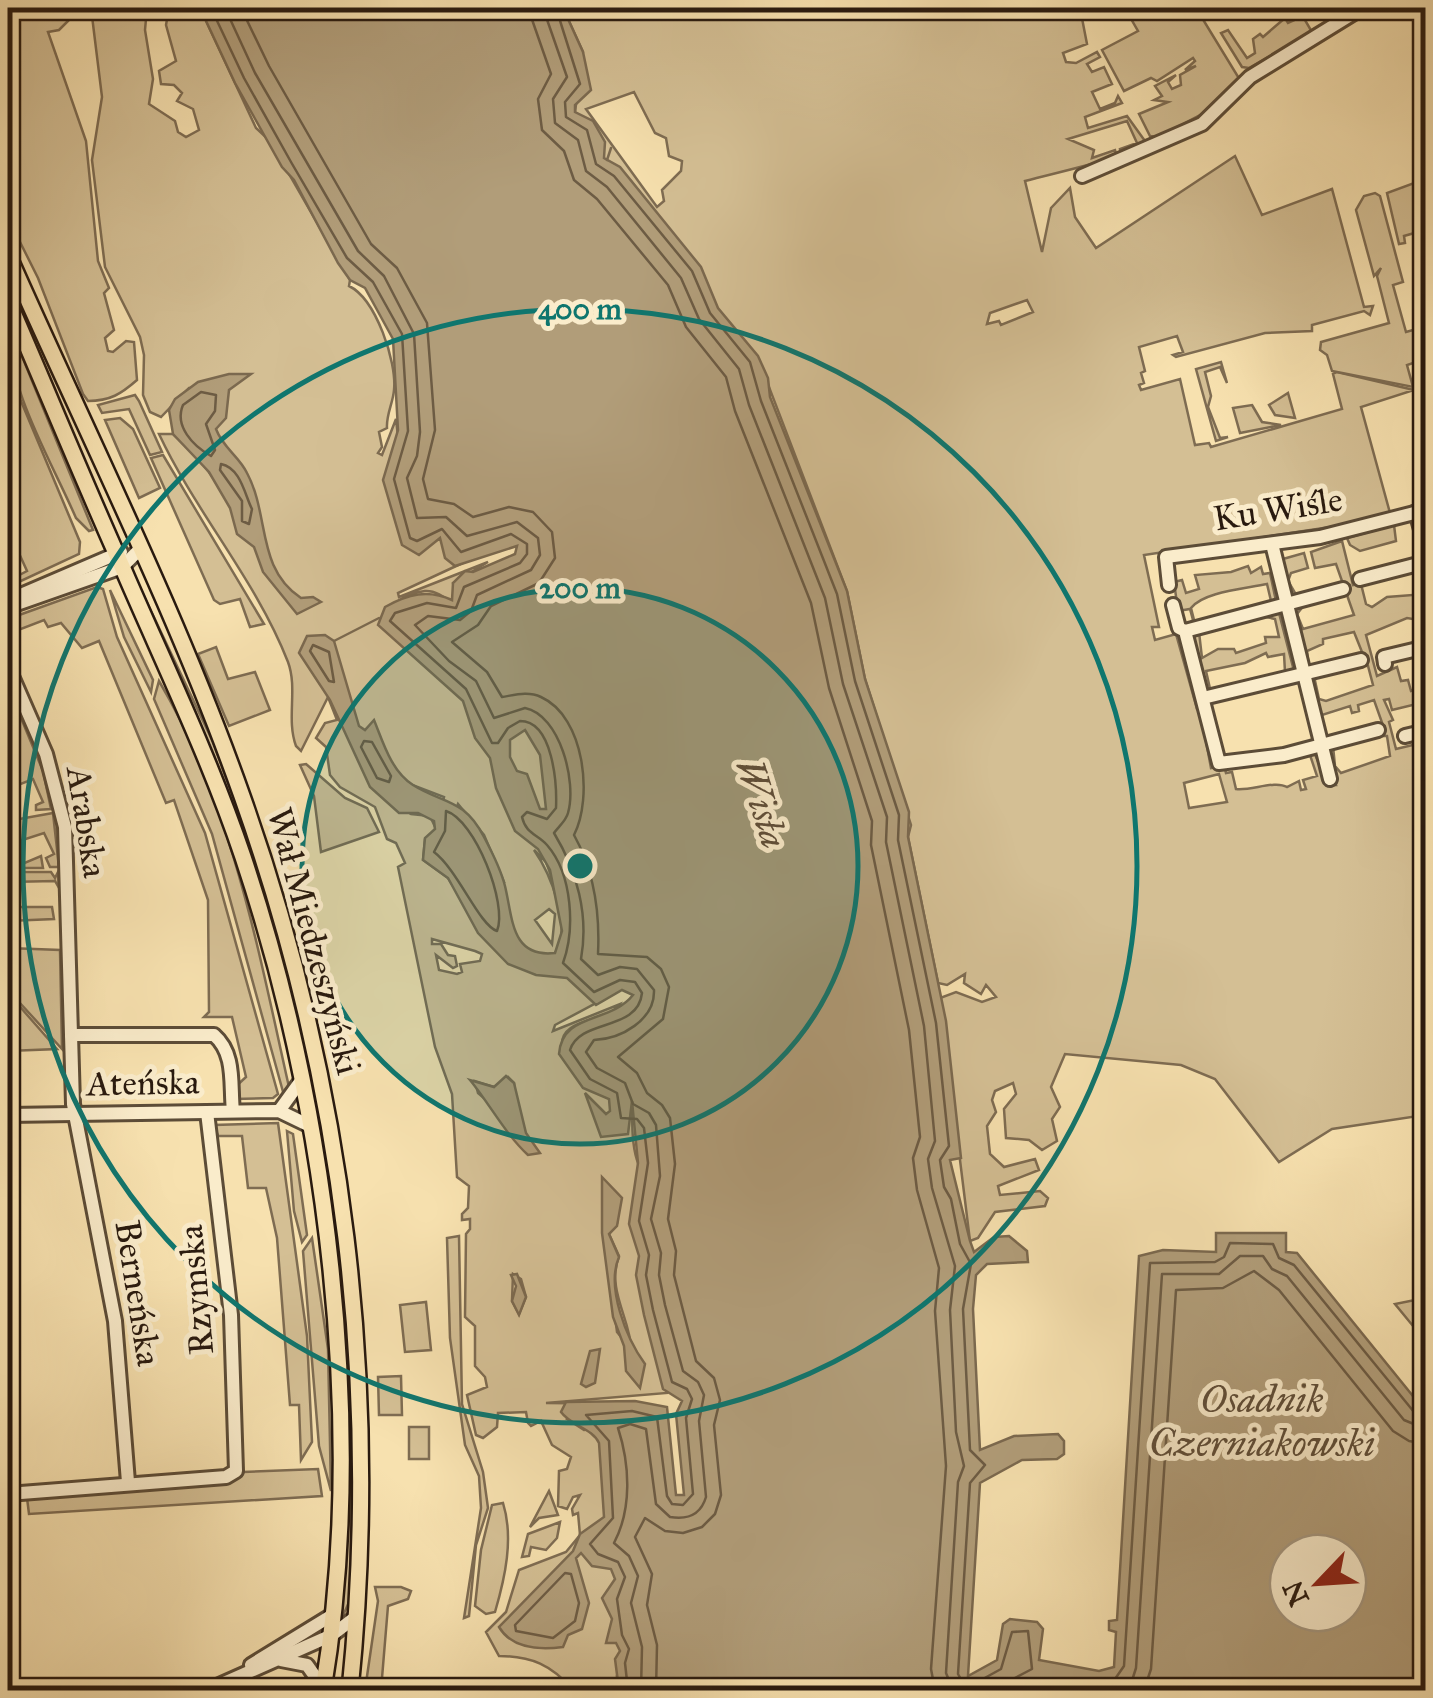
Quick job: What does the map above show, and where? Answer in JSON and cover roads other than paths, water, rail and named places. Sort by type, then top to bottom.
[{"type":"main road","name":"Wał Miedzeszyński","points":[[8,255],[204,698],[248,812],[290,946],[325,1090],[344,1213],[358,1377],[357,1616],[350,1690]]},
{"type":"main road","name":"Wał Miedzeszyński","points":[[8,301],[206,760],[242,856],[279,982],[308,1125],[338,1379],[340,1475],[334,1614],[323,1690]]},
{"type":"street","points":[[1082,176],[1202,124],[1250,77],[1362,8]]},
{"type":"street","points":[[1421,511],[1426,547]]},
{"type":"street","name":"Ku Wiśle","points":[[1169,585],[1166,557],[1272,544],[1421,511]]},
{"type":"street","points":[[1272,544],[1284,606],[1330,779]]},
{"type":"street","points":[[8,604],[138,550]]},
{"type":"street","points":[[1360,579],[1426,562]]},
{"type":"street","points":[[1173,605],[1179,628],[1185,631],[1343,589]]},
{"type":"street","points":[[1185,631],[1219,763],[1378,730]]},
{"type":"street","points":[[1386,664],[1384,657],[1426,647]]},
{"type":"street","points":[[1202,698],[1361,660]]},
{"type":"street","name":"Arabska","points":[[8,667],[46,754],[64,827],[74,1114]]},
{"type":"street","points":[[1405,736],[1426,731]]},
{"type":"street","points":[[71,1035],[214,1035],[224,1044],[233,1077],[233,1111]]},
{"type":"street","points":[[279,1111],[300,1082]]},
{"type":"street","name":"Ateńska","points":[[8,1115],[279,1111],[308,1125]]},
{"type":"street","name":"Rzymska","points":[[128,1482],[226,1477],[239,1463],[231,1315],[206,1112]]},
{"type":"street","name":"Berneńska","points":[[74,1114],[117,1336],[128,1482]]},
{"type":"street","points":[[8,1458],[8,1630]]},
{"type":"street","points":[[9,1494],[128,1482]]},
{"type":"street","points":[[231,1679],[334,1614]]},
{"type":"street","points":[[208,1690],[332,1635],[357,1616]]},
{"type":"street","points":[[278,1660],[307,1665],[323,1690]]},
{"type":"water","points":[[200,8],[563,8],[583,52],[591,90],[575,105],[575,112],[593,121],[605,142],[604,158],[620,167],[701,267],[718,308],[758,356],[768,378],[770,397],[847,591],[865,679],[909,812],[908,837],[946,1021],[961,1158],[950,1160],[970,1241],[974,1252],[994,1237],[1009,1236],[1027,1251],[1028,1262],[987,1264],[976,1275],[973,1309],[980,1450],[1014,1436],[1058,1434],[1064,1441],[1064,1454],[1057,1459],[1022,1460],[980,1483],[968,1676],[997,1660],[1003,1624],[1010,1619],[1037,1622],[1043,1629],[1039,1660],[1099,1671],[1114,1667],[1116,1632],[1109,1630],[1109,1621],[1117,1620],[1139,1256],[1163,1250],[1216,1252],[1216,1233],[1286,1233],[1286,1252],[1297,1253],[1425,1411],[1425,1690],[1113,1690],[1074,1679],[1006,1690],[619,1690],[615,1659],[620,1651],[616,1643],[606,1643],[612,1619],[602,1598],[615,1579],[611,1569],[592,1566],[581,1553],[576,1558],[589,1603],[582,1629],[568,1635],[563,1647],[519,1644],[499,1627],[573,1551],[580,1534],[604,1517],[599,1443],[561,1412],[566,1402],[635,1401],[667,1407],[676,1495],[684,1495],[676,1414],[682,1401],[663,1389],[644,1315],[636,1275],[639,1256],[629,1224],[638,1163],[632,1101],[628,1134],[601,1137],[585,1093],[606,1114],[610,1111],[609,1099],[583,1088],[559,1054],[569,1031],[612,1011],[633,995],[622,990],[596,1005],[567,978],[536,975],[508,964],[478,933],[448,878],[423,860],[425,838],[435,829],[434,821],[418,813],[399,813],[370,787],[330,700],[299,653],[307,636],[325,635],[334,641],[359,726],[365,730],[374,720],[389,756],[405,779],[469,815],[499,867],[516,934],[530,949],[555,953],[562,931],[550,870],[538,849],[515,831],[496,788],[490,758],[475,738],[463,701],[378,625],[385,607],[402,599],[426,594],[452,600],[453,583],[465,571],[473,572],[515,554],[517,546],[455,566],[445,558],[440,538],[419,555],[402,545],[383,480],[398,430],[393,339],[365,288],[350,280],[338,263],[294,180],[282,167],[235,83]],"holes":[[[525,730],[540,755],[546,809],[540,809],[527,774],[517,771],[510,757],[510,740]]]},
{"type":"water","points":[[229,374],[251,374],[229,390],[226,418],[216,429],[244,467],[254,489],[277,572],[301,598],[313,597],[321,602],[297,614],[263,572],[254,547],[237,534],[230,508],[209,472],[173,434],[169,410],[175,399],[198,382]]},
{"type":"water","points":[[506,1076],[514,1083],[526,1133],[540,1153],[528,1155],[520,1147],[470,1080],[494,1087]]},
{"type":"water","points":[[602,1177],[622,1198],[617,1226],[609,1234],[619,1257],[615,1283],[620,1312],[645,1364],[640,1388],[626,1371],[624,1346],[613,1317],[602,1233]]},
{"type":"water","points":[[517,1274],[526,1297],[519,1315],[512,1301],[516,1286],[511,1275]]},
{"type":"water","points":[[600,1349],[595,1383],[586,1387],[581,1384],[590,1351]]},
{"type":"waterway","points":[[607,160],[611,148]]},
{"type":"waterway","points":[[334,641],[379,618]]},
{"type":"water label","name":"Wisła","points":[[762,803]]},
{"type":"water label","name":"Osadnik Czerniakowski","points":[[1262,1421]]}]
